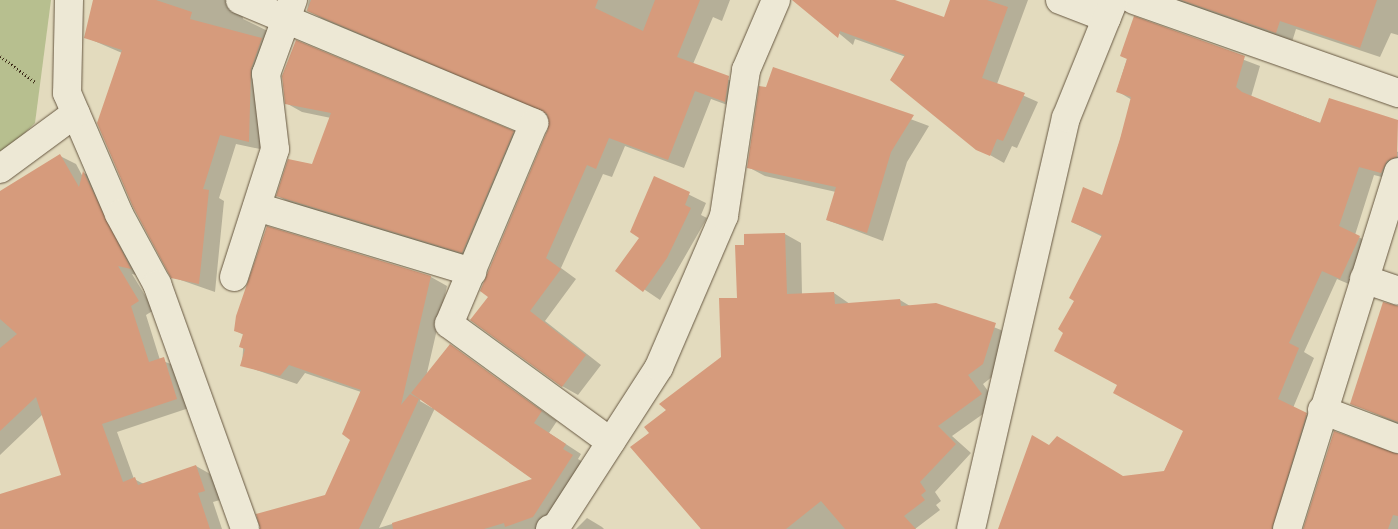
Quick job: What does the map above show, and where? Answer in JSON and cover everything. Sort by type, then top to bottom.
[{"type":"street","points":[[69,0],[66,93],[119,214],[157,284],[245,529]]},
{"type":"street","points":[[240,0],[290,8],[534,123],[450,324],[611,442]]},
{"type":"street","points":[[550,529],[556,526],[659,367],[724,216],[746,70],[776,0]]},
{"type":"street","points":[[977,527],[1066,118],[1111,9],[1060,0]]},
{"type":"street","points":[[1134,0],[1398,93]]},
{"type":"street","points":[[234,276],[275,149],[266,74],[290,8]]},
{"type":"street","points":[[0,169],[76,113]]},
{"type":"street","points":[[1287,529],[1322,410],[1398,172]]},
{"type":"street","points":[[257,207],[472,272]]},
{"type":"street","points":[[1364,279],[1398,291]]},
{"type":"street","points":[[1322,410],[1398,439]]},
{"type":"path","points":[[0,56],[40,86]]},
{"type":"green space","points":[[0,0],[51,0],[35,123],[0,157]]},
{"type":"building","points":[[93,0],[156,0],[192,12],[190,19],[262,38],[251,69],[249,142],[220,135],[203,189],[209,190],[199,284],[171,278],[133,207],[97,123],[122,50],[84,38]]},
{"type":"building","points":[[311,0],[598,0],[595,8],[643,31],[655,0],[700,0],[677,57],[729,76],[725,102],[695,91],[668,160],[609,138],[596,169],[587,165],[546,258],[561,269],[530,311],[586,355],[562,387],[470,320],[488,297],[480,291],[548,129],[547,114],[307,11]]},
{"type":"building","points":[[792,0],[895,0],[944,17],[950,0],[987,0],[1008,7],[982,78],[1025,93],[1003,141],[997,139],[990,156],[976,150],[890,80],[905,55],[840,31],[838,38]]},
{"type":"building","points":[[1181,0],[1377,0],[1360,48],[1280,21],[1276,33]]},
{"type":"building","points":[[1134,16],[1245,56],[1236,87],[1242,92],[1320,123],[1329,98],[1398,120],[1397,157],[1387,161],[1381,173],[1359,167],[1339,226],[1360,236],[1340,279],[1322,271],[1289,343],[1299,348],[1278,399],[1307,413],[1272,529],[998,529],[1032,435],[1049,445],[1057,436],[1123,476],[1164,471],[1183,431],[1113,393],[1117,385],[1054,351],[1063,333],[1058,329],[1074,301],[1069,298],[1102,235],[1071,222],[1083,187],[1102,195],[1120,139],[1131,97],[1116,92],[1127,59],[1120,56]]},
{"type":"building","points":[[296,40],[514,131],[462,253],[276,196],[288,159],[312,164],[331,113],[285,104],[282,76]]},
{"type":"building","points":[[773,67],[914,115],[891,152],[867,233],[826,220],[836,187],[747,168],[759,86],[766,87]]},
{"type":"building","points":[[60,154],[79,187],[83,171],[131,269],[118,266],[139,301],[131,306],[149,362],[164,357],[177,399],[102,424],[123,482],[135,477],[138,485],[196,465],[205,491],[198,493],[210,529],[0,529],[0,494],[61,475],[36,397],[0,431],[0,348],[17,334],[0,319],[0,191]]},
{"type":"building","points":[[654,176],[690,192],[685,205],[691,208],[667,258],[643,292],[615,271],[639,238],[630,232]]},
{"type":"building","points":[[267,226],[431,276],[401,405],[410,394],[419,399],[359,529],[260,529],[256,514],[325,495],[350,440],[342,434],[361,390],[289,365],[280,376],[240,366],[245,349],[239,347],[243,334],[234,331],[236,316]]},
{"type":"building","points":[[785,233],[787,294],[834,292],[835,304],[900,299],[901,306],[936,303],[996,323],[983,364],[968,375],[982,394],[938,426],[956,444],[920,482],[926,491],[921,495],[925,500],[904,516],[916,529],[845,529],[821,501],[786,529],[701,529],[630,447],[649,433],[644,427],[666,410],[659,404],[721,357],[719,298],[737,298],[735,245],[744,245],[744,234]]},
{"type":"building","points":[[1383,302],[1398,306],[1398,422],[1350,404]]},
{"type":"building","points":[[450,344],[542,411],[534,423],[566,444],[563,449],[573,455],[533,517],[505,527],[504,523],[484,529],[393,529],[392,523],[532,479],[411,393]]},
{"type":"building","points":[[1334,431],[1398,454],[1398,516],[1393,515],[1388,529],[1303,529]]}]
